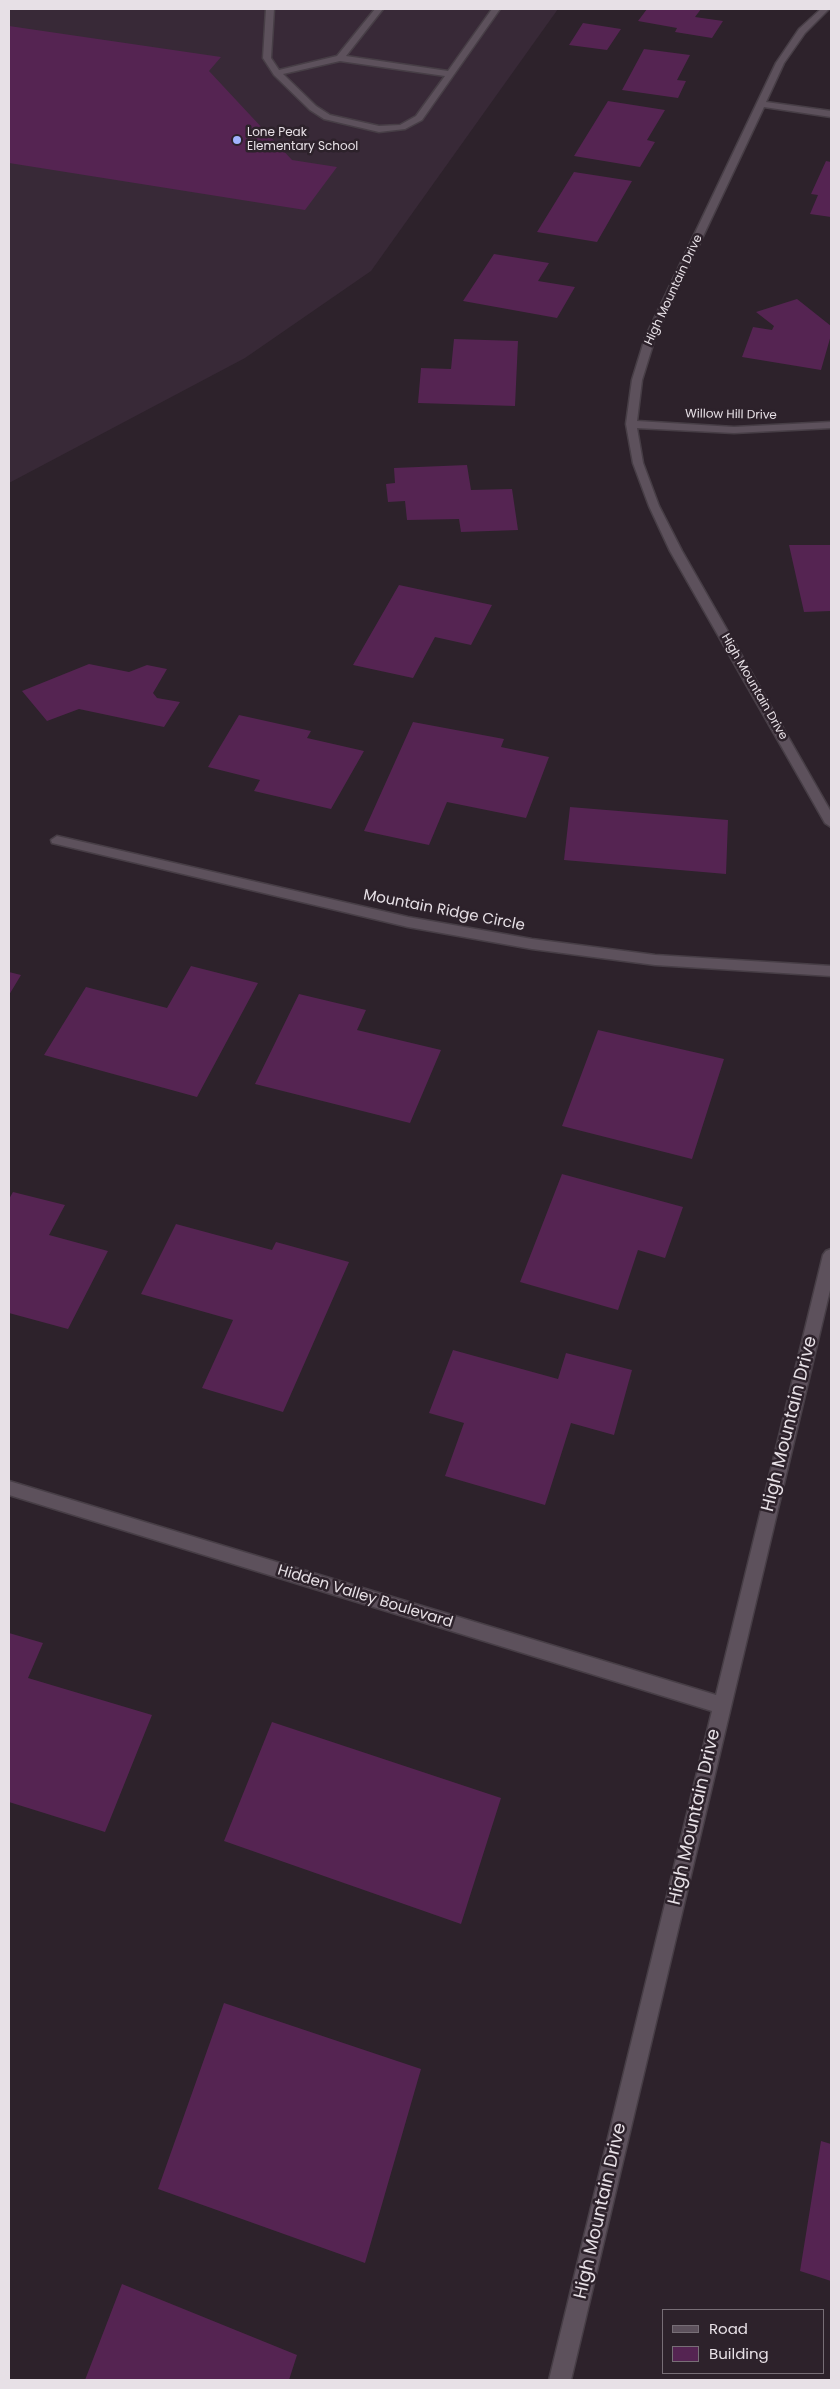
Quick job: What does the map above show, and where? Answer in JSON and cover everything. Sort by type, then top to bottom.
[{"type":"street","points":[[270,9],[267,58],[276,73],[312,108],[327,117],[379,129],[402,127],[419,118],[496,9]]},
{"type":"street","points":[[340,58],[380,9]]},
{"type":"street","name":"High Mountain Drive","points":[[825,9],[802,31],[780,63],[650,338],[637,380],[631,424],[638,463],[654,506],[672,542],[831,823]]},
{"type":"street","points":[[276,73],[340,58],[451,74]]},
{"type":"street","points":[[761,104],[831,114]]},
{"type":"street","name":"Willow Hill Drive","points":[[631,424],[734,430],[831,425]]},
{"type":"street","name":"Mountain Ridge Circle","points":[[57,840],[408,922],[532,944],[655,960],[831,970]]},
{"type":"street","name":"High Mountain Drive","points":[[560,2380],[831,1255]]},
{"type":"street","name":"Hidden Valley Boulevard","points":[[9,1488],[722,1705]]},
{"type":"shaded area","name":"Lone Peak Elementary School","points":[[9,9],[558,9],[371,271],[245,358],[9,483]]},
{"type":"building","points":[[647,9],[701,9],[695,17],[723,21],[712,38],[675,32],[677,28],[638,21]]},
{"type":"building","points":[[583,23],[621,29],[607,50],[569,45]]},
{"type":"building","points":[[9,26],[221,57],[209,71],[292,160],[337,167],[305,210],[9,163]]},
{"type":"building","points":[[644,49],[690,55],[677,80],[686,81],[678,98],[622,90]]},
{"type":"building","points":[[608,101],[665,110],[647,140],[655,142],[640,167],[574,156]]},
{"type":"building","points":[[826,161],[831,162],[831,217],[810,214],[818,195],[811,194]]},
{"type":"building","points":[[574,172],[632,181],[597,242],[537,232]]},
{"type":"building","points":[[494,254],[549,263],[538,281],[575,287],[557,318],[463,301]]},
{"type":"building","points":[[797,299],[831,326],[831,335],[821,370],[742,357],[753,327],[772,330],[774,326],[756,312]]},
{"type":"building","points":[[454,339],[518,341],[515,406],[418,403],[421,368],[451,369]]},
{"type":"building","points":[[467,465],[471,490],[512,489],[518,530],[461,532],[459,519],[407,520],[405,501],[388,502],[386,484],[395,483],[394,468]]},
{"type":"building","points":[[789,545],[831,545],[831,611],[804,612]]},
{"type":"building","points":[[399,585],[492,605],[471,645],[435,637],[413,678],[353,665]]},
{"type":"building","points":[[89,664],[129,672],[147,665],[167,669],[153,693],[157,698],[180,702],[164,727],[79,709],[47,721],[22,691]]},
{"type":"building","points":[[239,715],[311,731],[307,738],[364,751],[331,809],[254,791],[260,780],[208,767]]},
{"type":"building","points":[[413,722],[504,739],[501,747],[549,757],[526,818],[447,802],[429,845],[364,831]]},
{"type":"building","points":[[570,807],[728,820],[726,874],[564,860]]},
{"type":"building","points":[[191,966],[258,983],[197,1097],[44,1055],[86,987],[167,1008]]},
{"type":"building","points":[[9,972],[21,975],[9,995]]},
{"type":"building","points":[[299,994],[366,1010],[357,1030],[441,1050],[410,1123],[255,1084]]},
{"type":"building","points":[[598,1030],[724,1059],[692,1159],[562,1126]]},
{"type":"building","points":[[562,1174],[683,1207],[665,1258],[638,1250],[618,1310],[520,1282]]},
{"type":"building","points":[[13,1192],[65,1205],[49,1235],[108,1251],[68,1329],[9,1313],[9,1199]]},
{"type":"building","points":[[176,1224],[272,1250],[276,1242],[349,1262],[283,1412],[202,1388],[233,1320],[141,1294]]},
{"type":"building","points":[[453,1350],[558,1379],[566,1353],[632,1370],[614,1435],[571,1423],[545,1505],[445,1476],[464,1423],[429,1413]]},
{"type":"building","points":[[9,1633],[43,1643],[28,1678],[152,1715],[105,1832],[9,1802]]},
{"type":"building","points":[[272,1722],[501,1798],[461,1924],[224,1841]]},
{"type":"building","points":[[224,2003],[421,2069],[365,2263],[158,2189]]},
{"type":"building","points":[[821,2141],[831,2144],[831,2281],[800,2271]]},
{"type":"building","points":[[122,2284],[297,2355],[289,2380],[85,2380]]},
{"type":"place","name":"Lone Peak Elementary School","points":[[237,140]]}]
